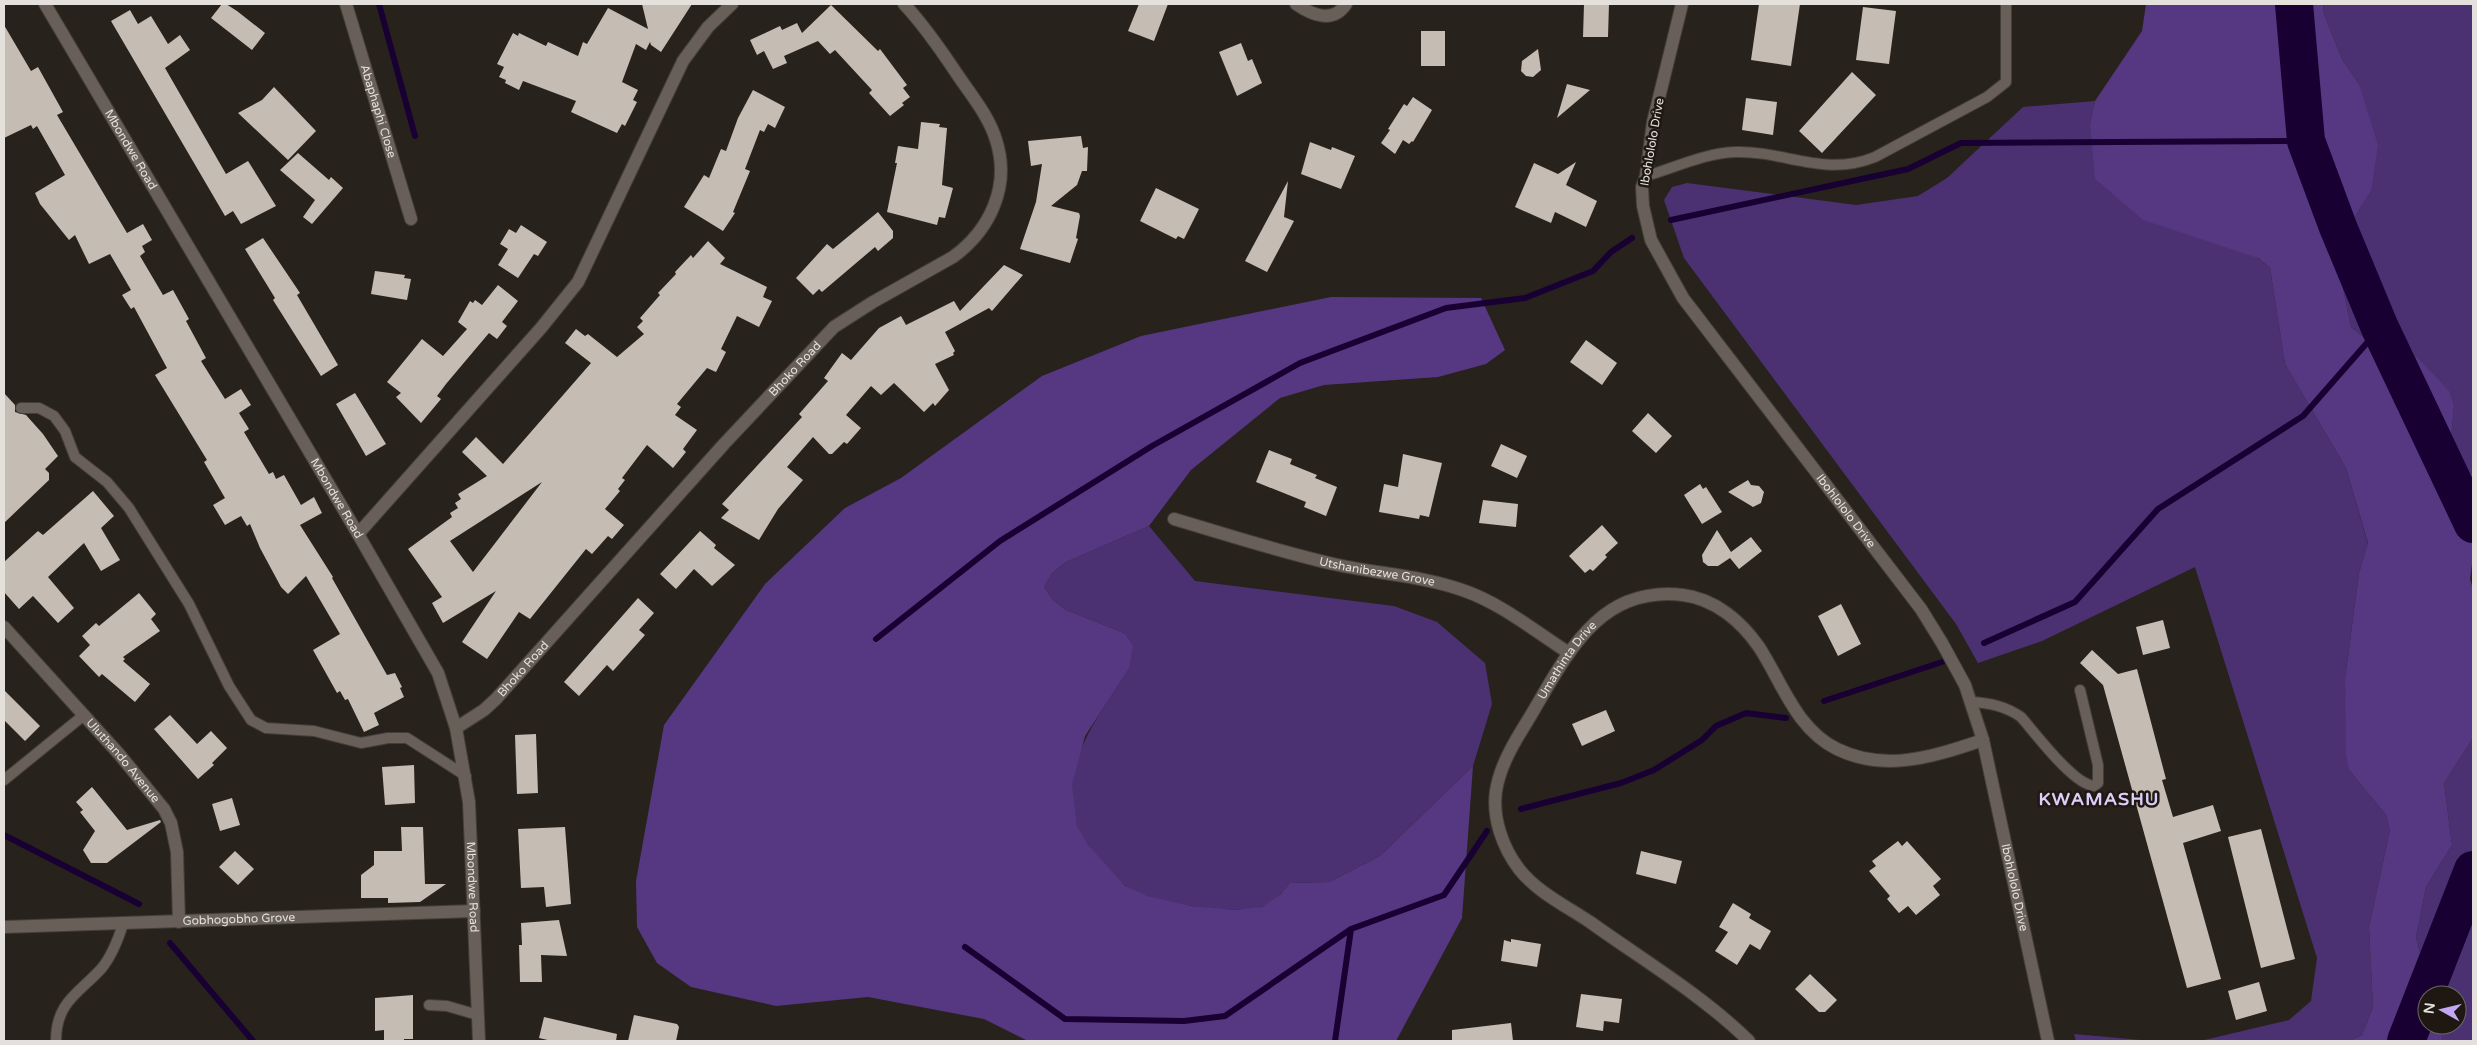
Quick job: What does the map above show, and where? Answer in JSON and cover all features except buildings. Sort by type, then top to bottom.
[{"type":"street","name":"Mbondwe Road","points":[[45,4],[438,673],[456,728],[466,776],[479,1041]]},
{"type":"street","name":"Abaphaphi Close","points":[[346,4],[411,219]]},
{"type":"street","points":[[358,534],[535,335],[578,282],[683,60],[708,27],[732,4]]},
{"type":"street","name":"Bhoko Road","points":[[456,728],[484,710],[496,699],[724,444],[834,328],[873,302],[953,257],[964,249],[986,225],[998,196],[1001,181],[1002,168],[996,139],[985,116],[971,95],[904,4]]},
{"type":"street","points":[[1296,4],[1304,10],[1322,16],[1337,14],[1346,4]]},
{"type":"street","name":"Ibohlololo Drive","points":[[1682,4],[1653,122],[1646,176],[1642,187],[1643,206],[1651,240],[1683,298],[1903,583],[1942,643],[1971,702],[1984,740],[2048,1041]]},
{"type":"street","name":"Utshanibezwe Grove","points":[[1174,519],[1264,546],[1339,565],[1446,585],[1466,591],[1490,603],[1569,653]]},
{"type":"street","name":"Umathinta Drive","points":[[1749,1041],[1681,987],[1546,893],[1520,870],[1502,840],[1496,804],[1499,777],[1518,736],[1569,653],[1600,618],[1627,601],[1659,593],[1688,596],[1717,607],[1740,623],[1760,649],[1786,694],[1809,728],[1835,748],[1864,759],[1904,762],[1938,755],[1984,740]]},
{"type":"street","name":"Uluthando Avenue","points":[[4,627],[152,792],[170,823],[178,860],[179,922]]},
{"type":"street","name":"Gobhogobho Grove","points":[[4,927],[474,911]]},
{"type":"lane","points":[[1646,176],[1715,155],[1735,152],[1809,164],[1859,164],[1875,158],[1987,97],[2006,82],[2006,4]]},
{"type":"lane","points":[[21,408],[39,408],[54,416],[65,431],[75,457],[107,482],[129,508],[189,604],[229,686],[251,720],[266,728],[314,730],[361,743],[388,738],[407,738],[466,776]]},
{"type":"lane","points":[[1971,702],[1987,703],[2012,710],[2021,717],[2068,770],[2084,784],[2094,786],[2100,778],[2080,690]]},
{"type":"lane","points":[[4,780],[84,715]]},
{"type":"lane","points":[[56,1041],[57,1022],[65,1004],[108,959],[123,924]]},
{"type":"lane","points":[[429,1005],[447,1006],[478,1015]]},
{"type":"shaded area","points":[[2146,4],[2323,4],[2324,14],[2342,59],[2359,84],[2378,145],[2371,191],[2335,249],[2351,327],[2381,351],[2417,357],[2449,391],[2454,406],[2451,439],[2460,466],[2473,474],[2473,557],[2470,579],[2473,589],[2473,738],[2444,783],[2452,845],[2426,887],[2416,937],[2428,985],[2417,985],[2417,1035],[2442,1035],[2443,1041],[2349,1041],[2362,1035],[2373,1007],[2369,927],[2390,830],[2386,815],[2349,770],[2346,754],[2345,679],[2359,573],[2368,543],[2346,468],[2285,364],[2270,268],[2258,258],[2143,220],[2095,179],[2090,123],[2095,101],[2142,31]]},
{"type":"shaded area","points":[[2323,4],[2473,4],[2473,474],[2460,466],[2451,439],[2454,406],[2417,357],[2381,351],[2351,327],[2335,249],[2371,191],[2359,84],[2342,59],[2324,14]]},
{"type":"shaded area","points":[[2095,101],[2090,123],[2270,268],[2285,364],[2346,468],[2368,544],[2359,573],[2345,679],[2349,770],[2386,815],[2390,830],[2369,927],[2373,1007],[2362,1035],[2349,1041],[2200,1041],[2289,1020],[2311,1001],[2317,958],[2195,567],[2042,641],[1978,663],[1956,624],[1684,258],[1664,200],[1672,187],[1687,183],[1856,205],[1918,196],[1947,178],[2023,107]]},
{"type":"shaded area","points":[[1331,297],[1481,298],[1505,350],[1486,364],[1438,377],[1324,385],[1280,398],[1191,470],[1149,526],[1066,562],[1052,573],[1044,587],[1053,600],[1066,610],[1124,633],[1133,646],[1129,669],[1085,736],[1072,785],[1077,826],[1089,846],[1125,886],[1148,896],[1191,906],[1235,910],[1262,907],[1280,895],[1290,883],[1329,882],[1380,856],[1473,766],[1462,918],[1396,1041],[1028,1041],[984,1019],[868,997],[776,1006],[691,987],[657,963],[637,927],[636,881],[664,725],[765,584],[845,508],[901,478],[1042,376],[1141,336]]},
{"type":"shaded area","points":[[1149,526],[1195,581],[1394,606],[1437,622],[1485,663],[1492,704],[1473,766],[1380,856],[1329,882],[1290,883],[1274,900],[1261,907],[1232,910],[1191,906],[1151,897],[1124,885],[1112,874],[1080,832],[1077,826],[1072,799],[1072,784],[1075,768],[1086,738],[1129,669],[1124,633],[1066,610],[1053,600],[1044,587],[1052,573],[1066,562]]},
{"type":"shaded area","points":[[2473,738],[2473,1041],[2443,1041],[2442,1035],[2467,1035],[2467,985],[2428,985],[2416,937],[2426,887],[2452,845],[2444,783]]},
{"type":"shaded area","points":[[2074,1034],[2152,1041],[2076,1041]]},
{"type":"waterway","points":[[379,4],[415,136]]},
{"type":"waterway","points":[[2294,4],[2306,141],[2338,227],[2380,328],[2473,524]]},
{"type":"waterway","points":[[1671,220],[1908,169],[1961,143],[2306,141]]},
{"type":"waterway","points":[[876,639],[1000,541],[1152,446],[1300,363],[1446,308],[1525,298],[1593,271],[1611,252],[1632,238]]},
{"type":"waterway","points":[[1984,643],[2075,602],[2158,509],[2303,416],[2380,328]]},
{"type":"waterway","points":[[1824,701],[1942,662]]},
{"type":"waterway","points":[[1521,809],[1621,783],[1654,770],[1702,740],[1716,726],[1746,713],[1786,718]]},
{"type":"waterway","points":[[965,947],[1065,1019],[1184,1021],[1225,1016],[1351,929],[1444,895],[1487,831]]},
{"type":"waterway","points":[[4,835],[139,904]]},
{"type":"waterway","points":[[2406,1041],[2473,870]]},
{"type":"waterway","points":[[1335,1041],[1351,929]]},
{"type":"waterway","points":[[170,943],[253,1041]]},
{"type":"district","name":"KWAMASHU","points":[[2099,799]]}]
